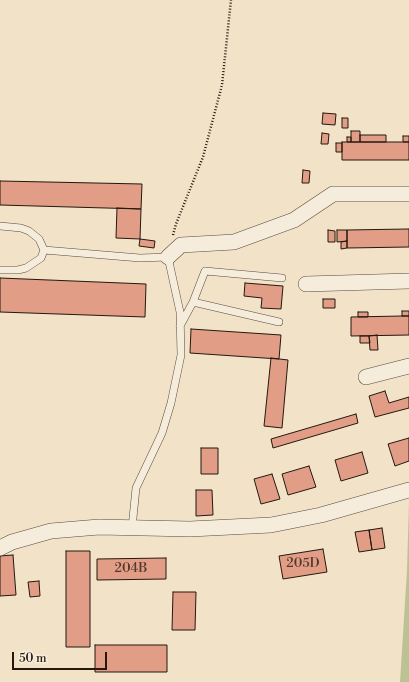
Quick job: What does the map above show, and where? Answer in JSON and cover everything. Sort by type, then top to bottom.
[{"type":"street","points":[[168,257],[181,245],[234,242],[294,220],[332,194],[409,194]]},
{"type":"street","points":[[306,284],[409,281]]},
{"type":"street","points":[[366,377],[409,366]]},
{"type":"street","points":[[0,548],[12,542],[51,531],[100,527],[190,529],[270,525],[321,515],[409,490]]},
{"type":"lane","points":[[0,226],[21,228],[29,231],[39,239],[44,250],[41,258],[30,266],[18,270],[0,270]]},
{"type":"lane","points":[[44,250],[140,258],[168,257],[180,312],[181,355],[171,403],[162,433],[136,488],[132,528]]},
{"type":"lane","points":[[180,326],[193,302],[205,271],[282,278]]},
{"type":"lane","points":[[193,302],[279,322]]},
{"type":"path","points":[[168,257],[176,224],[203,157],[222,85],[231,0]]},
{"type":"green space","points":[[409,502],[409,682],[400,682],[407,570]]},
{"type":"building","points":[[323,113],[336,114],[335,125],[322,124]]},
{"type":"building","points":[[342,118],[348,118],[348,128],[342,128]]},
{"type":"building","points":[[351,131],[360,131],[360,142],[351,142]]},
{"type":"building","points":[[322,133],[329,134],[328,144],[321,144]]},
{"type":"building","points":[[360,135],[386,135],[386,142],[360,142]]},
{"type":"building","points":[[403,136],[409,136],[409,142],[403,142]]},
{"type":"building","points":[[347,137],[351,137],[351,142],[347,142]]},
{"type":"building","points":[[342,142],[409,142],[409,160],[342,160]]},
{"type":"building","points":[[336,143],[342,143],[342,152],[336,152]]},
{"type":"building","points":[[303,170],[310,171],[309,183],[302,183]]},
{"type":"building","points":[[0,181],[142,184],[141,209],[0,205]]},
{"type":"building","points":[[117,208],[141,209],[140,239],[116,238]]},
{"type":"building","points":[[409,229],[409,247],[347,248],[347,230]]},
{"type":"building","points":[[328,230],[335,231],[335,242],[328,242]]},
{"type":"building","points":[[337,230],[347,230],[347,241],[337,242]]},
{"type":"building","points":[[140,239],[155,241],[154,248],[139,246]]},
{"type":"building","points":[[347,241],[347,248],[341,249],[341,242]]},
{"type":"building","points":[[0,278],[146,284],[145,317],[0,312]]},
{"type":"building","points":[[245,283],[283,286],[281,309],[261,308],[262,298],[244,296]]},
{"type":"building","points":[[323,299],[335,299],[335,308],[323,308]]},
{"type":"building","points":[[402,311],[409,311],[409,316],[402,316]]},
{"type":"building","points":[[358,312],[368,312],[368,317],[358,317]]},
{"type":"building","points":[[409,316],[409,335],[351,336],[351,317]]},
{"type":"building","points":[[191,329],[281,335],[279,359],[190,353]]},
{"type":"building","points":[[377,335],[378,350],[370,350],[369,336]]},
{"type":"building","points":[[360,336],[369,336],[370,343],[360,343]]},
{"type":"building","points":[[271,358],[288,360],[282,428],[264,426]]},
{"type":"building","points":[[385,391],[389,403],[409,397],[409,408],[375,417],[369,396]]},
{"type":"building","points":[[356,414],[358,423],[273,448],[271,439]]},
{"type":"building","points":[[409,438],[409,461],[395,466],[388,444]]},
{"type":"building","points":[[201,448],[218,448],[218,474],[201,474]]},
{"type":"building","points":[[362,452],[368,473],[341,481],[335,460]]},
{"type":"building","points":[[309,466],[316,487],[288,495],[282,474]]},
{"type":"building","points":[[272,474],[280,499],[261,504],[254,479]]},
{"type":"building","points":[[196,490],[212,490],[213,515],[196,516]]},
{"type":"building","points":[[382,528],[385,548],[372,550],[369,530]]},
{"type":"building","points":[[369,530],[372,550],[359,552],[355,532]]},
{"type":"building","points":[[323,549],[327,572],[283,579],[279,556]]},
{"type":"building","points":[[66,551],[90,551],[90,647],[66,647]]},
{"type":"building","points":[[13,555],[16,595],[0,596],[0,556]]},
{"type":"building","points":[[166,558],[166,579],[97,580],[97,559]]},
{"type":"building","points":[[39,581],[40,596],[30,597],[28,582]]},
{"type":"building","points":[[173,592],[196,592],[195,630],[172,630]]},
{"type":"building","points":[[95,645],[167,645],[167,672],[95,672]]}]
